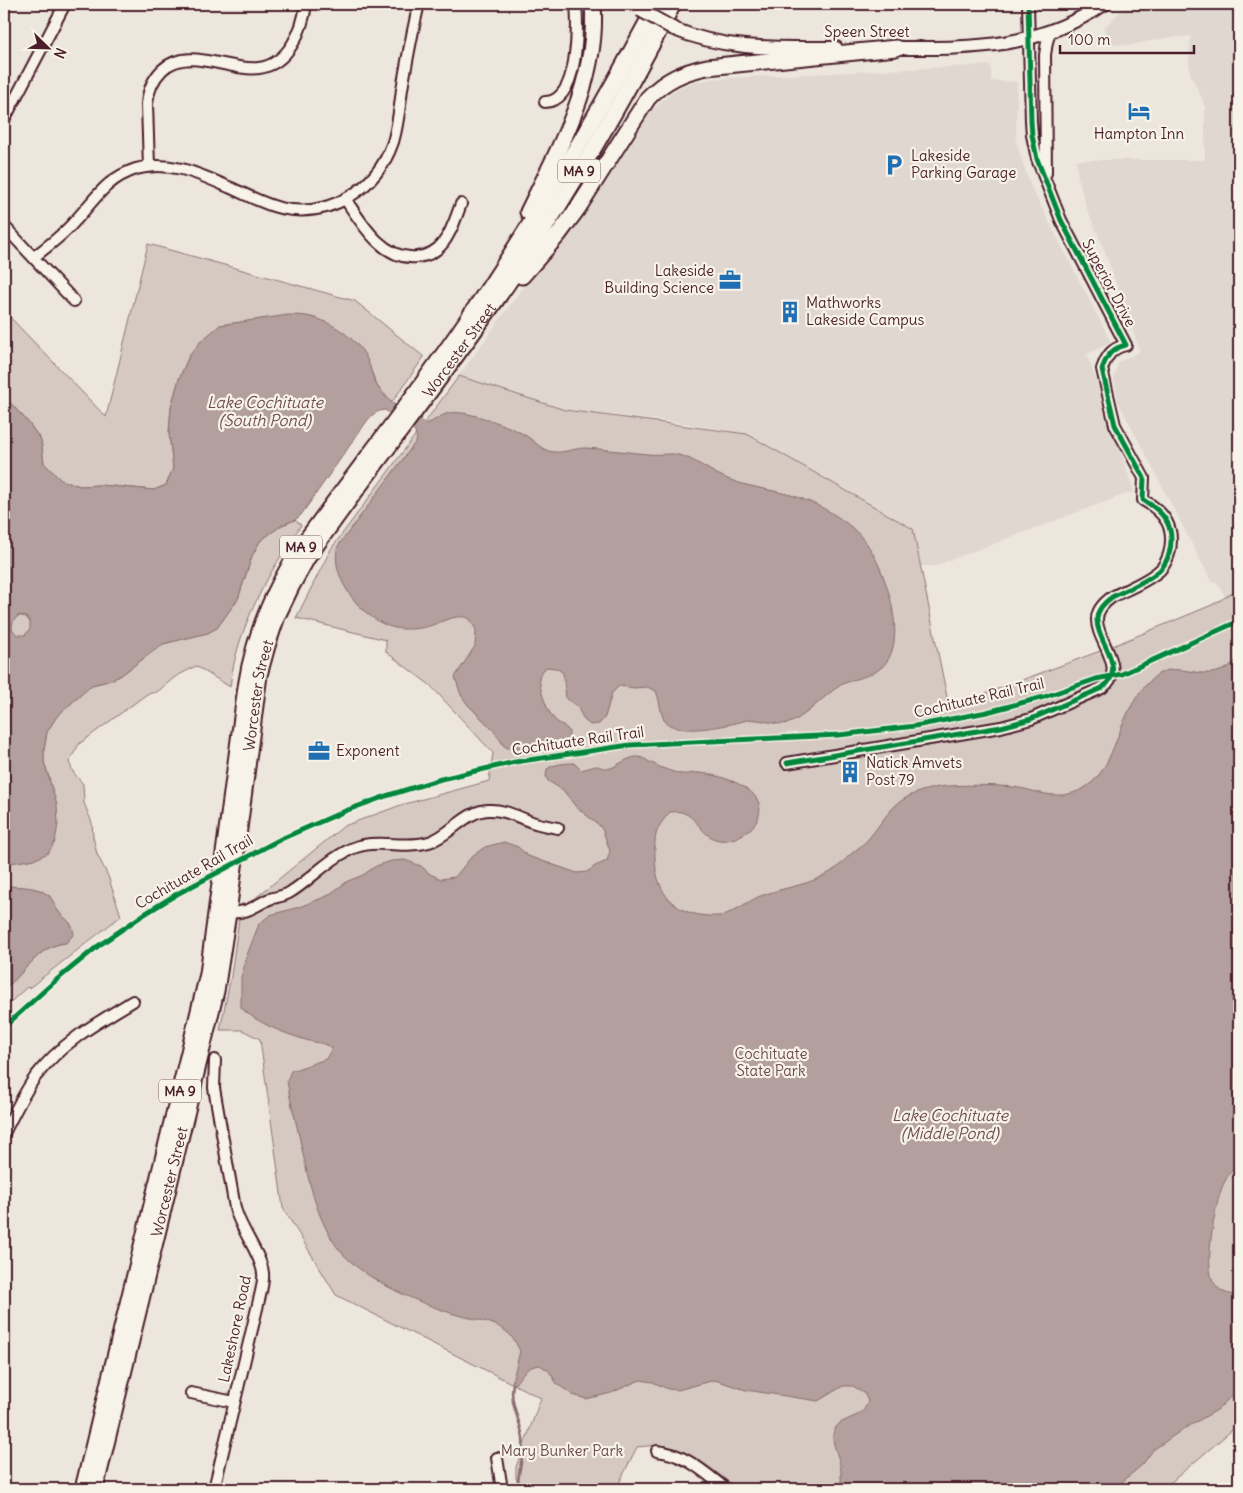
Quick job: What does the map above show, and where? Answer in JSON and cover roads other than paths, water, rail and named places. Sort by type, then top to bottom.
[{"type":"highway","points":[[496,278],[554,158],[579,98],[592,56],[595,20],[593,4]]},
{"type":"highway","name":"Worcester Street","points":[[410,410],[460,330],[496,278],[577,146],[657,4]]},
{"type":"highway","name":"Worcester Street","points":[[95,1489],[219,975],[259,675],[271,631],[287,594],[307,558],[410,410],[474,332],[516,272],[574,180],[629,86],[673,4]]},
{"type":"highway","points":[[474,332],[568,222],[587,195],[641,107],[664,83],[681,74],[708,67],[896,48]]},
{"type":"highway","name":"Worcester Street","points":[[83,1489],[208,974],[246,687],[254,644],[271,599],[293,559],[397,428]]},
{"type":"main road","name":"Speen Street","points":[[636,6],[674,29],[702,40],[744,47],[896,48],[985,47],[1030,39],[1078,20],[1104,4]]},
{"type":"street","points":[[4,120],[66,4]]},
{"type":"street","points":[[149,167],[147,104],[148,94],[157,75],[172,63],[189,59],[251,68],[268,66],[283,55],[295,40],[302,24],[306,4]]},
{"type":"street","points":[[34,257],[66,231],[108,184],[128,172],[149,167],[172,167],[189,171],[268,204],[285,208],[314,210],[325,208],[356,194],[378,170],[393,140],[419,4]]},
{"type":"street","points":[[545,102],[552,102],[561,96],[570,77],[576,43],[576,4]]},
{"type":"street","name":"Superior Drive","points":[[787,763],[1001,727],[1031,719],[1102,688],[1110,679],[1112,668],[1097,621],[1098,614],[1112,597],[1162,569],[1168,558],[1172,538],[1168,523],[1154,507],[1142,500],[1144,478],[1115,425],[1102,369],[1105,360],[1115,347],[1126,344],[1061,220],[1037,158],[1032,135],[1028,4]]},
{"type":"street","name":"Superior Drive","points":[[1047,184],[1045,55],[1050,32]]},
{"type":"street","points":[[346,200],[380,244],[396,254],[413,258],[430,254],[443,243],[461,204]]},
{"type":"street","points":[[4,226],[74,301]]},
{"type":"street","points":[[228,914],[245,912],[268,900],[288,894],[335,858],[357,847],[373,843],[420,843],[431,841],[468,817],[484,810],[511,813],[533,822],[558,828]]},
{"type":"street","points":[[4,1133],[32,1081],[56,1052],[133,1001]]},
{"type":"street","name":"Lakeshore Road","points":[[214,1489],[263,1276],[260,1264],[239,1221],[235,1208],[214,1088],[216,1060]]},
{"type":"street","points":[[192,1393],[234,1402]]},
{"type":"street","points":[[657,1451],[691,1462],[726,1489]]},
{"type":"street","points":[[497,1458],[502,1489]]},
{"type":"water","name":"Lake Cochituate (South Pond)","points":[[288,315],[308,316],[327,322],[350,337],[362,350],[368,360],[377,386],[387,398],[399,408],[426,424],[443,415],[456,412],[477,416],[512,428],[543,448],[554,452],[585,448],[679,455],[691,459],[728,479],[799,497],[817,505],[832,513],[852,528],[864,540],[872,552],[886,584],[891,603],[894,640],[890,655],[878,670],[841,685],[792,722],[779,724],[746,720],[700,729],[678,728],[670,725],[664,720],[656,691],[647,687],[619,686],[612,693],[605,717],[599,724],[590,725],[584,720],[577,706],[566,699],[563,673],[556,668],[546,667],[539,676],[542,694],[552,717],[569,731],[568,746],[555,749],[541,748],[530,744],[519,748],[508,748],[504,746],[494,731],[468,705],[461,695],[455,677],[475,646],[476,630],[470,619],[459,617],[426,627],[410,629],[395,628],[383,624],[361,608],[343,584],[338,571],[336,558],[338,546],[417,440],[415,432],[385,410],[382,410],[375,413],[367,421],[301,515],[295,520],[282,525],[260,541],[252,556],[238,599],[217,628],[208,633],[163,644],[120,676],[92,685],[57,716],[47,732],[44,750],[44,762],[57,805],[58,824],[55,842],[48,853],[36,859],[4,864],[4,396],[28,422],[41,440],[44,463],[61,480],[80,486],[100,485],[154,490],[166,485],[173,468],[169,433],[171,407],[179,379],[189,356],[201,341],[220,325]],"holes":[[[19,615],[26,617],[30,622],[30,629],[25,635],[17,635],[12,629],[13,621]]]},
{"type":"water","name":"Lake Cochituate (Middle Pond)","points":[[1239,657],[1239,1159],[1220,1194],[1214,1219],[1210,1262],[1213,1281],[1218,1288],[1231,1294],[1239,1295],[1239,1389],[1217,1410],[1182,1430],[1153,1450],[1143,1464],[1114,1489],[842,1489],[841,1468],[834,1442],[834,1431],[842,1422],[864,1410],[868,1401],[864,1393],[853,1386],[843,1386],[818,1401],[746,1390],[715,1380],[678,1390],[668,1389],[653,1382],[640,1380],[611,1393],[586,1399],[573,1395],[557,1384],[549,1371],[540,1365],[528,1369],[515,1384],[512,1383],[520,1351],[514,1339],[507,1332],[493,1324],[439,1309],[390,1288],[347,1259],[329,1235],[313,1196],[287,1081],[291,1071],[326,1059],[332,1048],[272,1027],[256,1019],[241,1008],[241,977],[247,955],[259,924],[270,915],[299,907],[327,896],[348,881],[363,875],[376,866],[391,861],[405,860],[421,866],[430,874],[441,879],[455,877],[472,856],[485,847],[504,842],[518,847],[528,856],[577,873],[587,872],[607,861],[610,851],[603,831],[599,825],[576,807],[563,790],[548,781],[546,777],[547,769],[560,764],[574,763],[581,770],[596,766],[609,768],[628,759],[639,757],[662,768],[681,774],[709,774],[731,780],[741,785],[757,799],[760,808],[756,822],[740,836],[732,839],[715,839],[708,835],[688,815],[681,812],[670,812],[657,832],[655,848],[656,869],[664,893],[671,902],[691,913],[704,916],[723,915],[758,897],[815,880],[837,868],[868,840],[896,805],[921,791],[941,787],[973,785],[1022,788],[1045,794],[1061,795],[1078,791],[1088,786],[1103,769],[1131,707],[1141,691],[1153,678],[1163,672],[1173,670],[1205,673],[1217,672],[1228,667]]},
{"type":"water","points":[[4,886],[28,887],[44,892],[71,924],[74,934],[66,943],[56,945],[40,954],[4,989]]},
{"type":"waterway","points":[[513,1384],[512,1398],[523,1438],[518,1489]]},
{"type":"place","name":"Hampton Inn","points":[[1139,111]]},
{"type":"place","name":"Lakeside Parking Garage","points":[[894,165]]},
{"type":"place","name":"Lakeside Building Science","points":[[730,280]]},
{"type":"place","name":"Mathworks Lakeside Campus","points":[[790,312]]},
{"type":"place","name":"Exponent","points":[[319,751]]},
{"type":"place","name":"Natick Amvets Post 79","points":[[850,772]]},
{"type":"park label","name":"Cochituate State Park","points":[[771,1062]]},
{"type":"park label","name":"Mary Bunker Park","points":[[562,1451]]}]
